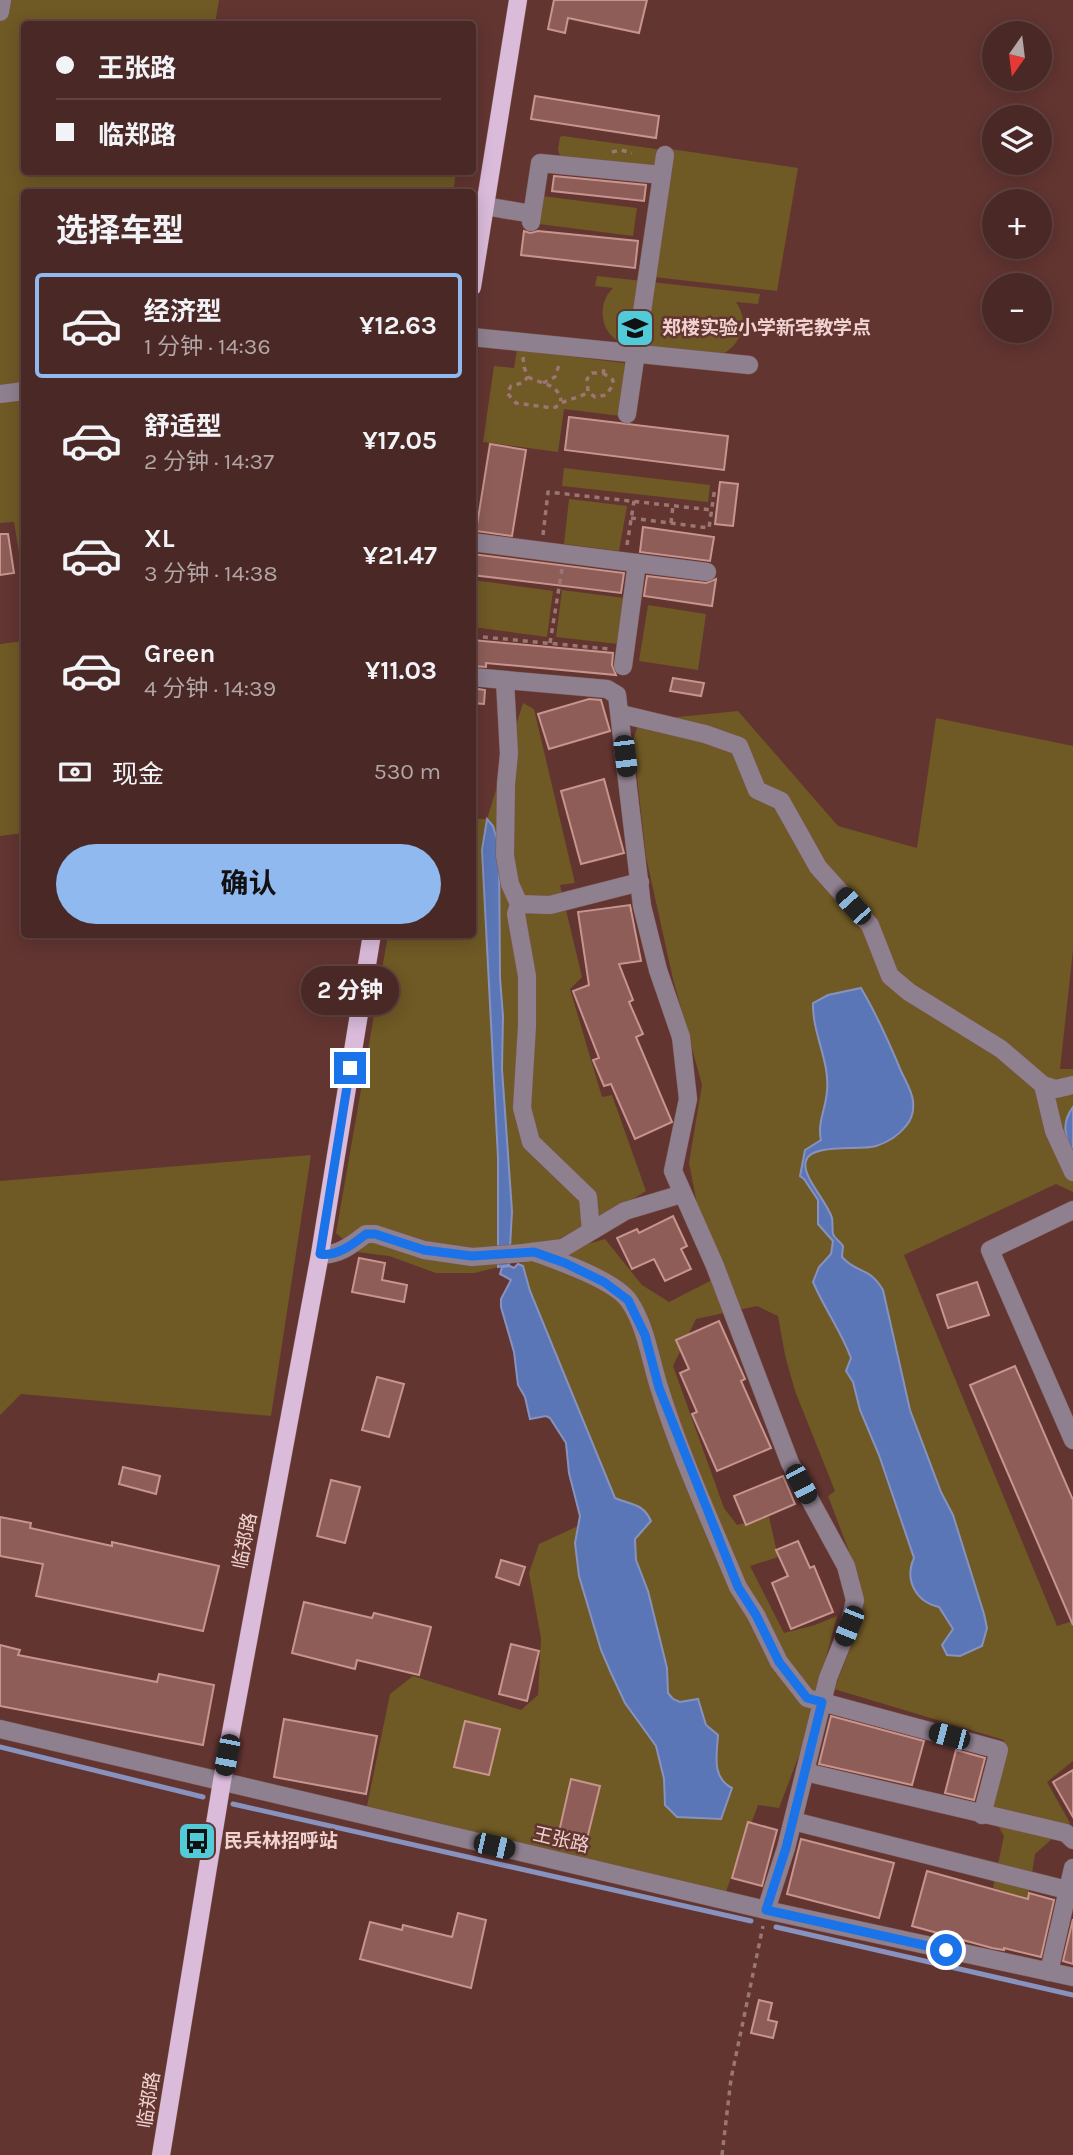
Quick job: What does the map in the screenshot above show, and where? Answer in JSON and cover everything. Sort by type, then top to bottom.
[{"type":"main road","points":[[476,262],[518,0]]},
{"type":"main road","name":"临郑路","points":[[161,2155],[222,1781],[320,1254],[371,938]]},
{"type":"street","points":[[0,12],[2,0]]},
{"type":"street","points":[[627,414],[665,155]]},
{"type":"street","points":[[485,206],[532,218],[540,163],[662,175]]},
{"type":"street","points":[[476,337],[749,365]]},
{"type":"street","points":[[0,394],[21,391]]},
{"type":"street","points":[[476,543],[707,572]]},
{"type":"street","points":[[624,659],[630,562]]},
{"type":"street","points":[[476,677],[611,690],[617,695],[642,906],[658,970],[681,1037],[688,1098],[673,1171],[715,1266],[790,1463],[846,1566],[855,1600],[849,1626],[828,1678],[793,1821],[766,1910]]},
{"type":"street","points":[[505,681],[509,754],[505,856],[510,884],[519,904],[516,914],[527,976],[522,1108],[531,1143],[588,1197],[591,1231]]},
{"type":"street","points":[[621,714],[705,734],[739,746],[757,790],[780,800],[818,867],[870,925],[890,976],[909,992],[1000,1049],[1044,1085],[1056,1089],[1073,1084]]},
{"type":"street","points":[[519,904],[550,905],[640,882]]},
{"type":"street","points":[[1044,1085],[1054,1131],[1073,1172]]},
{"type":"street","points":[[320,1254],[329,1255],[353,1244],[366,1234],[375,1234],[424,1250],[472,1256],[563,1248],[625,1211],[682,1194]]},
{"type":"street","points":[[1073,1210],[990,1250],[1073,1440]]},
{"type":"street","points":[[534,1252],[565,1263],[604,1282],[628,1300],[645,1335],[659,1388],[738,1587],[756,1615],[779,1662],[807,1698],[999,1750],[982,1815]]},
{"type":"street","name":"王张路","points":[[0,1729],[766,1910],[1073,1977]]},
{"type":"street","points":[[805,1772],[1066,1833],[1073,1840]]},
{"type":"street","points":[[793,1821],[1067,1890]]},
{"type":"street","points":[[1049,1972],[1073,1868]]},
{"type":"path","points":[[524,342],[524,367],[527,377]]},
{"type":"path","points":[[543,383],[557,374],[563,346]]},
{"type":"path","points":[[603,373],[609,351]]},
{"type":"path","points":[[603,373],[613,380],[612,390],[603,397],[595,397],[589,392],[586,383],[589,375],[603,373]]},
{"type":"path","points":[[527,377],[558,391],[561,401]]},
{"type":"path","points":[[527,377],[522,383],[508,389],[511,400],[520,405],[534,405],[545,409],[556,407],[561,401],[589,392]]},
{"type":"path","points":[[631,518],[709,528],[715,487]]},
{"type":"path","points":[[541,551],[548,492],[712,509]]},
{"type":"path","points":[[630,562],[634,501]]},
{"type":"path","points":[[671,523],[673,505]]},
{"type":"path","points":[[550,643],[564,553]]},
{"type":"path","points":[[476,636],[550,643],[624,659]]},
{"type":"path","points":[[722,2155],[731,2079],[766,1910]]},
{"type":"shaded area","points":[[0,0],[219,0],[216,21],[21,21],[21,175],[456,175],[453,189],[21,189],[21,565],[14,522],[0,523]]},
{"type":"shaded area","points":[[560,137],[656,149],[659,151],[656,167],[561,158],[558,150]]},
{"type":"shaded area","points":[[671,149],[798,168],[777,291],[654,277]]},
{"type":"shaded area","points":[[542,196],[637,208],[633,236],[539,224]]},
{"type":"shaded area","points":[[597,276],[760,294],[758,304],[736,302],[743,317],[742,332],[734,345],[721,355],[618,341],[606,329],[603,312],[607,295],[613,288],[595,286]]},
{"type":"shaded area","points":[[517,350],[624,363],[628,368],[621,416],[564,409],[558,452],[483,442],[494,366],[514,368]]},
{"type":"shaded area","points":[[564,468],[710,485],[708,502],[562,486]]},
{"type":"shaded area","points":[[569,499],[627,506],[619,551],[564,544]]},
{"type":"shaded area","points":[[476,580],[553,591],[547,637],[476,627]]},
{"type":"shaded area","points":[[562,590],[624,598],[618,644],[556,637]]},
{"type":"shaded area","points":[[648,605],[706,614],[698,670],[639,661]]},
{"type":"shaded area","points":[[21,641],[21,833],[0,836],[0,644]]},
{"type":"shaded area","points":[[523,703],[534,709],[575,883],[560,885],[582,977],[570,989],[602,1097],[612,1095],[646,1191],[547,1245],[508,1246],[512,1211],[502,1069],[503,1016],[482,850],[498,1158],[498,1267],[475,1273],[436,1273],[389,1256],[357,1252],[336,1233],[387,938],[476,938],[476,819],[487,819]]},
{"type":"shaded area","points":[[738,711],[838,826],[917,848],[936,718],[1073,746],[1073,950],[1060,1069],[1073,1069],[1073,1192],[1056,1184],[904,1255],[1057,1626],[1073,1621],[1073,1761],[1047,1782],[1070,1823],[1035,1854],[1028,1898],[993,1888],[1004,1836],[989,1810],[1004,1740],[834,1689],[857,1632],[860,1580],[828,1496],[835,1491],[795,1391],[778,1316],[757,1306],[696,1319],[673,1366],[724,1508],[737,1525],[769,1517],[778,1557],[750,1566],[784,1633],[837,1616],[804,1742],[779,1808],[758,1805],[725,1894],[367,1806],[390,1694],[413,1676],[521,1710],[538,1695],[541,1638],[529,1573],[539,1544],[578,1526],[615,1498],[530,1291],[526,1273],[518,1264],[605,1239],[642,1285],[669,1302],[712,1280],[689,1163],[702,1085],[673,979],[646,857],[633,741],[639,721]]},
{"type":"shaded area","points":[[311,1155],[271,1416],[21,1394],[0,1415],[0,1181]]},
{"type":"water","points":[[487,819],[493,826],[499,846],[502,1069],[512,1211],[509,1265],[498,1267],[498,1158],[482,850]]},
{"type":"water","points":[[861,988],[910,1089],[912,1114],[903,1130],[885,1143],[816,1152],[810,1155],[805,1167],[832,1218],[833,1234],[843,1246],[842,1257],[873,1277],[883,1290],[910,1410],[941,1492],[953,1515],[987,1628],[982,1646],[960,1656],[947,1655],[942,1645],[953,1629],[939,1607],[918,1595],[911,1582],[914,1558],[879,1455],[860,1410],[853,1382],[846,1371],[851,1358],[813,1282],[819,1267],[831,1254],[833,1241],[818,1224],[818,1200],[800,1176],[805,1150],[821,1140],[820,1128],[827,1091],[826,1069],[815,1025],[813,1003],[828,995]]},
{"type":"water","points":[[1073,1107],[1073,1156],[1065,1125]]},
{"type":"water","points":[[518,1264],[523,1266],[530,1291],[615,1498],[636,1505],[651,1521],[635,1539],[636,1560],[648,1591],[667,1668],[668,1693],[680,1702],[698,1699],[706,1725],[718,1735],[718,1772],[732,1788],[721,1819],[677,1817],[665,1805],[664,1779],[656,1746],[625,1703],[601,1650],[579,1576],[575,1543],[580,1516],[569,1473],[566,1443],[550,1418],[546,1416],[530,1419],[525,1397],[518,1385],[514,1352],[501,1307],[501,1299],[511,1280],[500,1274],[502,1267],[514,1268]]},
{"type":"building","points":[[554,0],[647,0],[639,33],[568,18],[565,33],[548,29]]},
{"type":"building","points":[[535,96],[659,116],[656,138],[531,119]]},
{"type":"building","points":[[554,176],[646,185],[644,201],[552,191]]},
{"type":"building","points":[[524,231],[638,241],[635,268],[521,255]]},
{"type":"building","points":[[569,417],[728,436],[724,470],[565,450]]},
{"type":"building","points":[[490,444],[526,450],[512,536],[476,531]]},
{"type":"building","points":[[720,482],[738,484],[733,526],[715,524]]},
{"type":"building","points":[[643,527],[714,537],[710,561],[640,552]]},
{"type":"building","points":[[0,534],[8,534],[14,573],[0,575]]},
{"type":"building","points":[[476,554],[624,573],[621,593],[476,575]]},
{"type":"building","points":[[647,576],[706,583],[716,579],[712,606],[644,596]]},
{"type":"building","points":[[476,640],[613,653],[612,665],[616,675],[486,663],[486,667],[476,666]]},
{"type":"building","points":[[673,678],[704,683],[701,696],[670,691]]},
{"type":"building","points":[[476,689],[485,690],[484,704],[476,703]]},
{"type":"building","points":[[589,699],[601,700],[610,731],[549,749],[538,714]]},
{"type":"building","points":[[604,779],[624,853],[581,864],[561,791]]},
{"type":"building","points":[[630,905],[641,961],[619,964],[633,1000],[629,1002],[643,1034],[636,1037],[672,1122],[635,1139],[611,1084],[604,1086],[593,1060],[599,1058],[573,991],[589,985],[578,912]]},
{"type":"building","points":[[673,1216],[687,1246],[681,1249],[691,1269],[665,1281],[654,1259],[632,1269],[617,1238],[637,1229],[639,1233]]},
{"type":"building","points":[[359,1258],[385,1263],[382,1280],[407,1285],[404,1302],[352,1292]]},
{"type":"building","points":[[977,1282],[989,1315],[948,1328],[937,1295]]},
{"type":"building","points":[[719,1321],[745,1379],[741,1381],[771,1448],[717,1471],[692,1414],[697,1412],[680,1373],[689,1369],[676,1340]]},
{"type":"building","points":[[1015,1366],[1073,1500],[1073,1625],[970,1385]]},
{"type":"building","points":[[377,1377],[404,1384],[389,1437],[362,1430]]},
{"type":"building","points":[[123,1467],[160,1476],[156,1494],[119,1484]]},
{"type":"building","points":[[783,1476],[795,1504],[746,1525],[734,1496]]},
{"type":"building","points":[[331,1480],[360,1487],[345,1543],[317,1536]]},
{"type":"building","points":[[0,1517],[31,1523],[30,1528],[112,1546],[112,1542],[219,1566],[203,1631],[36,1596],[43,1564],[0,1556]]},
{"type":"building","points":[[798,1541],[810,1568],[814,1566],[833,1612],[791,1629],[772,1583],[788,1576],[776,1550]]},
{"type":"building","points":[[501,1560],[525,1567],[519,1585],[496,1577]]},
{"type":"building","points":[[304,1602],[372,1618],[374,1613],[431,1627],[419,1675],[357,1660],[355,1669],[292,1653]]},
{"type":"building","points":[[511,1644],[539,1651],[527,1701],[499,1694]]},
{"type":"building","points":[[0,1645],[20,1650],[18,1655],[157,1682],[159,1674],[214,1685],[203,1745],[0,1706]]},
{"type":"building","points":[[831,1716],[924,1741],[912,1785],[819,1764]]},
{"type":"building","points":[[284,1719],[377,1736],[366,1794],[274,1777]]},
{"type":"building","points":[[465,1721],[500,1729],[489,1775],[454,1767]]},
{"type":"building","points":[[956,1750],[985,1758],[974,1800],[945,1793]]},
{"type":"building","points":[[1073,1770],[1073,1817],[1053,1782]]},
{"type":"building","points":[[571,1779],[600,1786],[587,1839],[559,1832]]},
{"type":"building","points":[[748,1822],[777,1830],[762,1886],[732,1878]]},
{"type":"building","points":[[801,1839],[894,1863],[879,1918],[787,1894]]},
{"type":"building","points":[[927,1871],[1028,1899],[1029,1893],[1054,1900],[1041,1957],[1004,1948],[992,1948],[912,1926]]},
{"type":"building","points":[[458,1913],[486,1920],[471,1988],[360,1959],[370,1922],[402,1930],[403,1925],[452,1937]]},
{"type":"building","points":[[1073,1919],[1073,1964],[1063,1961]]},
{"type":"building","points":[[759,2000],[772,2003],[768,2020],[777,2022],[773,2038],[751,2033]]},
{"type":"waterway","points":[[0,1747],[203,1797]]},
{"type":"waterway","points":[[233,1804],[751,1921]]},
{"type":"waterway","points":[[776,1927],[1073,1995]]},
{"type":"place","name":"郑楼实验小学新宅教学点","points":[[635,328]]},
{"type":"place","name":"民兵林招呼站","points":[[197,1841]]},
{"type":"route","points":[[350,1068],[320,1254],[329,1255],[353,1244],[366,1234],[375,1234],[424,1250],[472,1256],[534,1252],[565,1263],[604,1282],[628,1300],[645,1335],[659,1388],[738,1587],[756,1615],[779,1662],[807,1698],[822,1702],[786,1848],[766,1910],[946,1950]]}]
